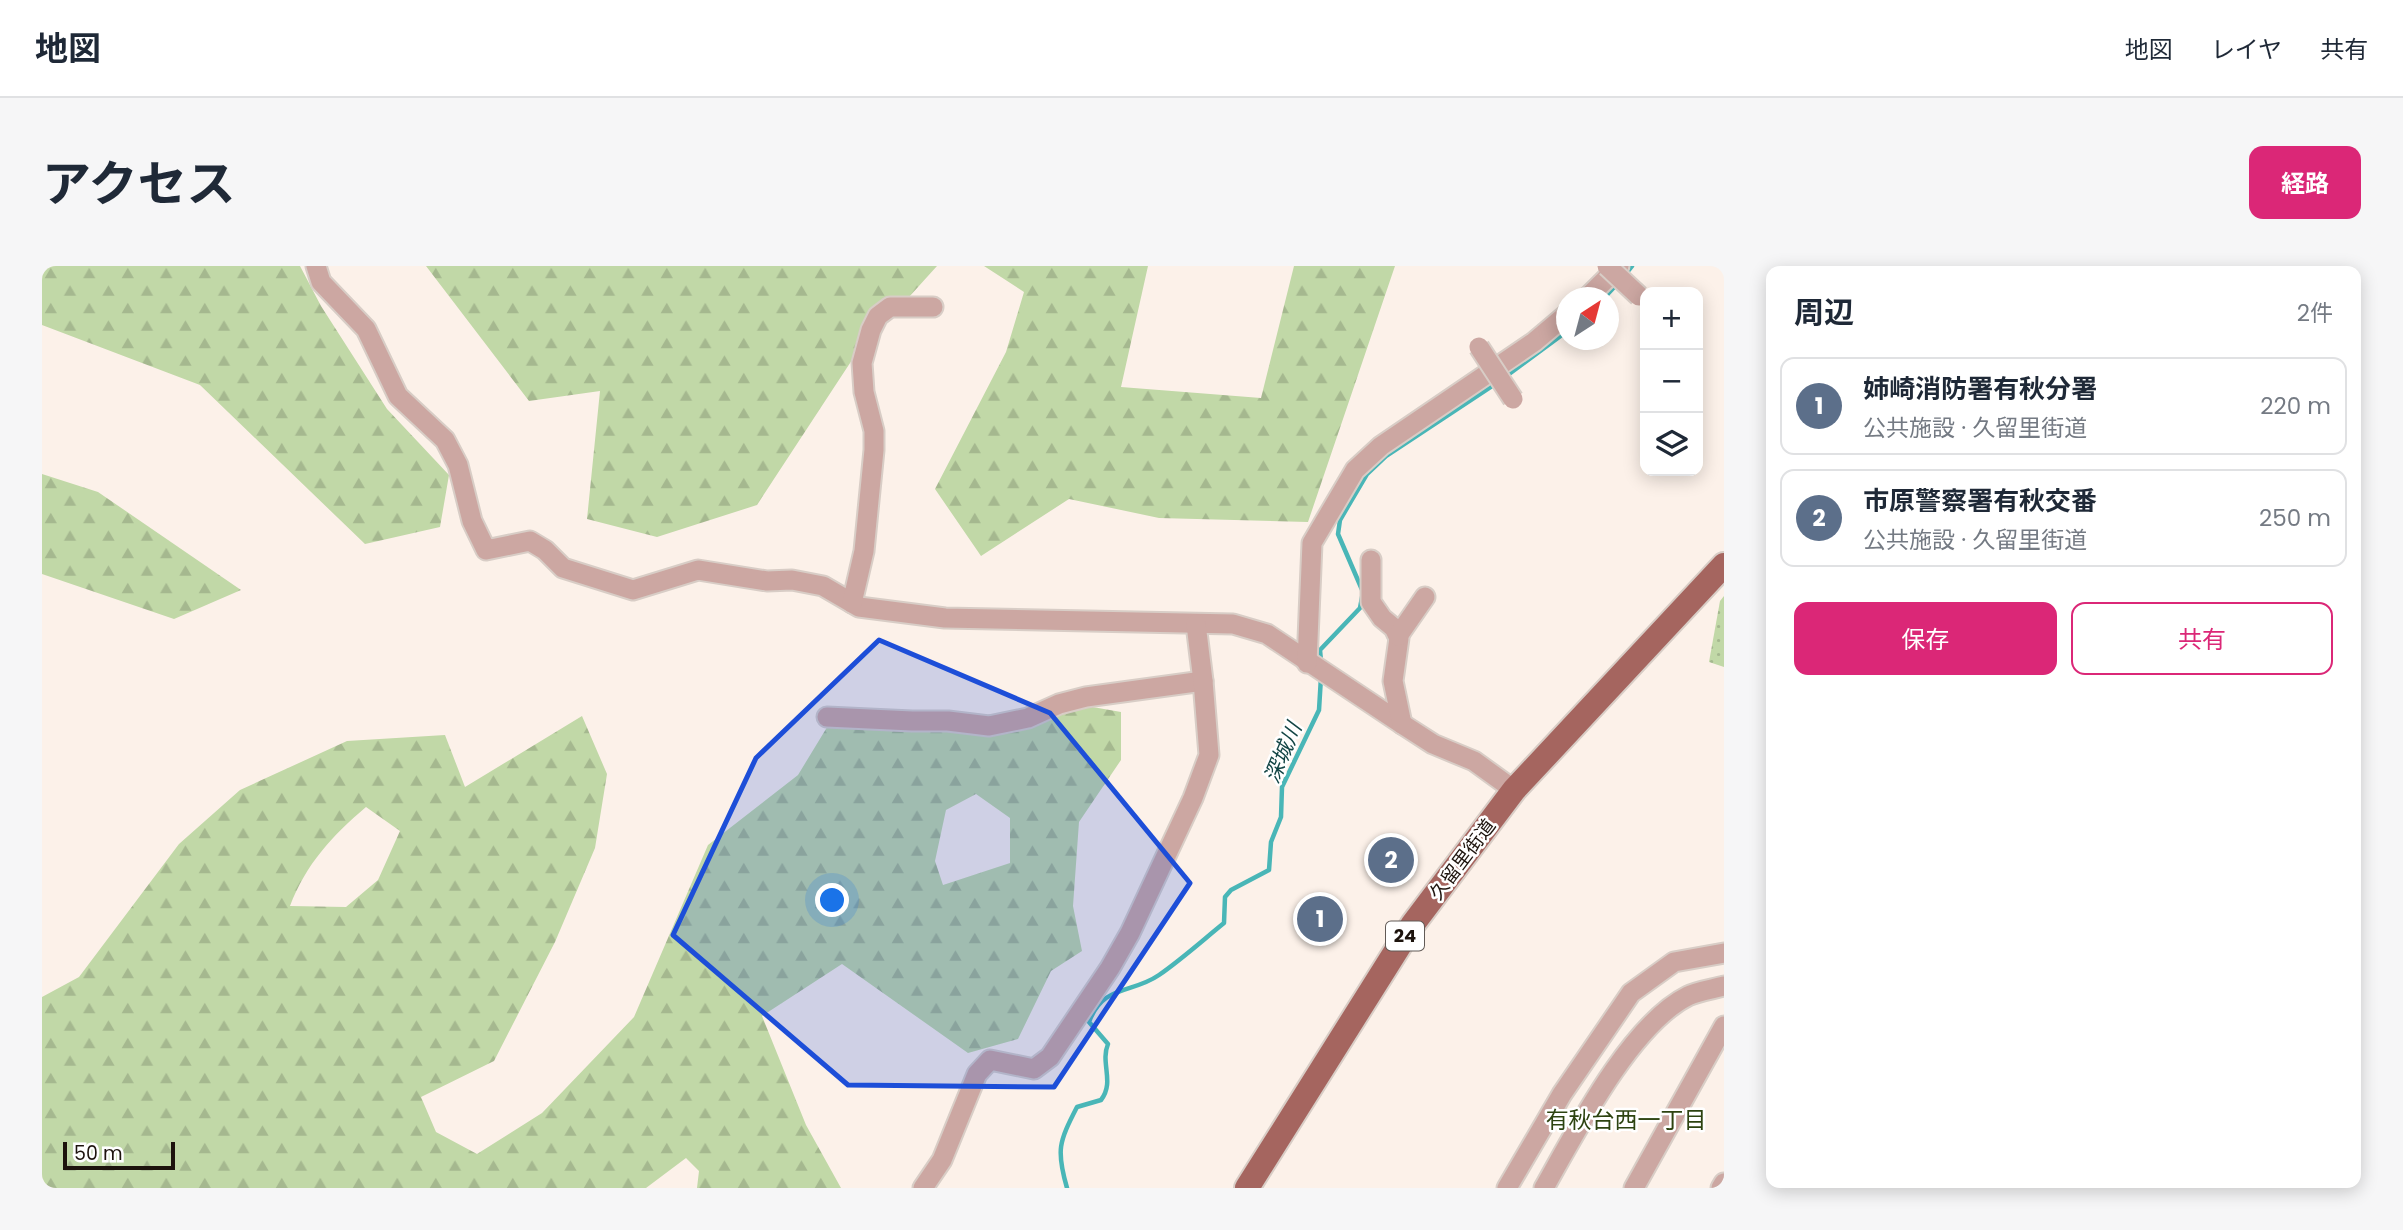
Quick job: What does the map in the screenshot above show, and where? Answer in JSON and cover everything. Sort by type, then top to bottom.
[{"type":"main road","name":"久留里街道","points":[[1247,1188],[1413,924],[1514,790],[1724,565]]},
{"type":"street","points":[[316,266],[321,282],[366,329],[398,396],[444,440],[458,465],[472,521],[486,550],[530,541],[545,550],[564,568],[633,590],[698,570],[767,581],[792,580],[822,586],[859,607],[945,618],[1233,624],[1267,634],[1433,744],[1475,761],[1514,790]]},
{"type":"street","points":[[1607,266],[1639,296]]},
{"type":"street","points":[[1598,287],[1619,266]]},
{"type":"street","points":[[852,603],[863,551],[874,450],[874,431],[864,392],[862,363],[871,330],[878,316],[890,307],[933,307]]},
{"type":"street","points":[[1307,663],[1312,543],[1355,470],[1381,446],[1534,342],[1556,323]]},
{"type":"street","points":[[1479,346],[1513,399]]},
{"type":"street","points":[[1371,561],[1371,602],[1398,636]]},
{"type":"street","points":[[1402,724],[1392,681],[1398,636],[1426,597]]},
{"type":"street","points":[[923,1188],[942,1160],[977,1074],[990,1060],[1034,1069],[1050,1057],[1110,968],[1130,933],[1193,798],[1209,755],[1196,624]]},
{"type":"street","points":[[827,717],[912,722],[948,720],[989,726],[1028,718],[1059,704],[1086,697],[1203,681]]},
{"type":"street","points":[[1507,1188],[1562,1094],[1631,993],[1674,962],[1724,953]]},
{"type":"street","points":[[1546,1187],[1616,1067],[1650,1024],[1688,996],[1724,986]]},
{"type":"street","points":[[1634,1188],[1724,1026]]},
{"type":"street","points":[[1721,1188],[1724,1183]]},
{"type":"highlighted area","points":[[879,640],[1050,713],[1190,883],[1054,1087],[848,1085],[673,935],[756,758]]},
{"type":"green space","points":[[42,266],[300,266],[321,306],[387,409],[449,475],[440,527],[365,544],[200,385],[42,325]]},
{"type":"green space","points":[[426,266],[937,266],[852,360],[757,505],[657,537],[587,519],[600,391],[529,401]]},
{"type":"green space","points":[[984,266],[1148,266],[1121,387],[1261,398],[1294,266],[1395,266],[1308,522],[1159,518],[1069,499],[981,556],[935,489],[1006,352],[1024,292]]},
{"type":"green space","points":[[42,474],[98,492],[241,590],[174,619],[42,574]]},
{"type":"green space","points":[[1724,596],[1724,667],[1709,662],[1720,601]]},
{"type":"green space","points":[[1087,706],[1121,712],[1121,760],[1079,822],[1073,906],[1082,951],[1051,971],[1018,1039],[968,1053],[842,964],[762,1016],[806,1125],[841,1188],[697,1188],[699,1171],[686,1158],[646,1188],[42,1188],[42,997],[79,977],[179,844],[240,790],[347,741],[445,735],[465,787],[582,716],[607,774],[595,848],[555,942],[494,1061],[421,1097],[436,1132],[477,1154],[542,1113],[634,1017],[708,845],[798,775],[829,724],[975,733]],"holes":[[[976,794],[1010,818],[1010,863],[943,885],[935,861],[946,810]],[[366,807],[400,831],[378,880],[346,907],[290,906],[304,877],[321,852]]]},
{"type":"waterway","name":"深城川","points":[[1624,276],[1632,266]]},
{"type":"waterway","name":"深城川","points":[[1614,287],[1618,283]]},
{"type":"waterway","name":"深城川","points":[[1505,377],[1556,339]]},
{"type":"waterway","name":"深城川","points":[[1321,661],[1320,650],[1360,608],[1363,592],[1338,534],[1340,520],[1367,474],[1386,456],[1495,384]]},
{"type":"waterway","name":"深城川","points":[[1067,1188],[1061,1164],[1061,1146],[1066,1129],[1077,1107],[1101,1100],[1107,1086],[1108,1044],[1089,1022],[1095,1010],[1110,995],[1159,975],[1224,923],[1225,897],[1231,890],[1269,870],[1271,842],[1281,817],[1282,787],[1319,710],[1321,677]]},
{"type":"place","name":"市原警察署有秋交番","points":[[1391,860]]},
{"type":"place","name":"姉崎消防署有秋分署","points":[[1320,919]]},
{"type":"district","name":"有秋台西一丁目","points":[[1626,1120]]}]
